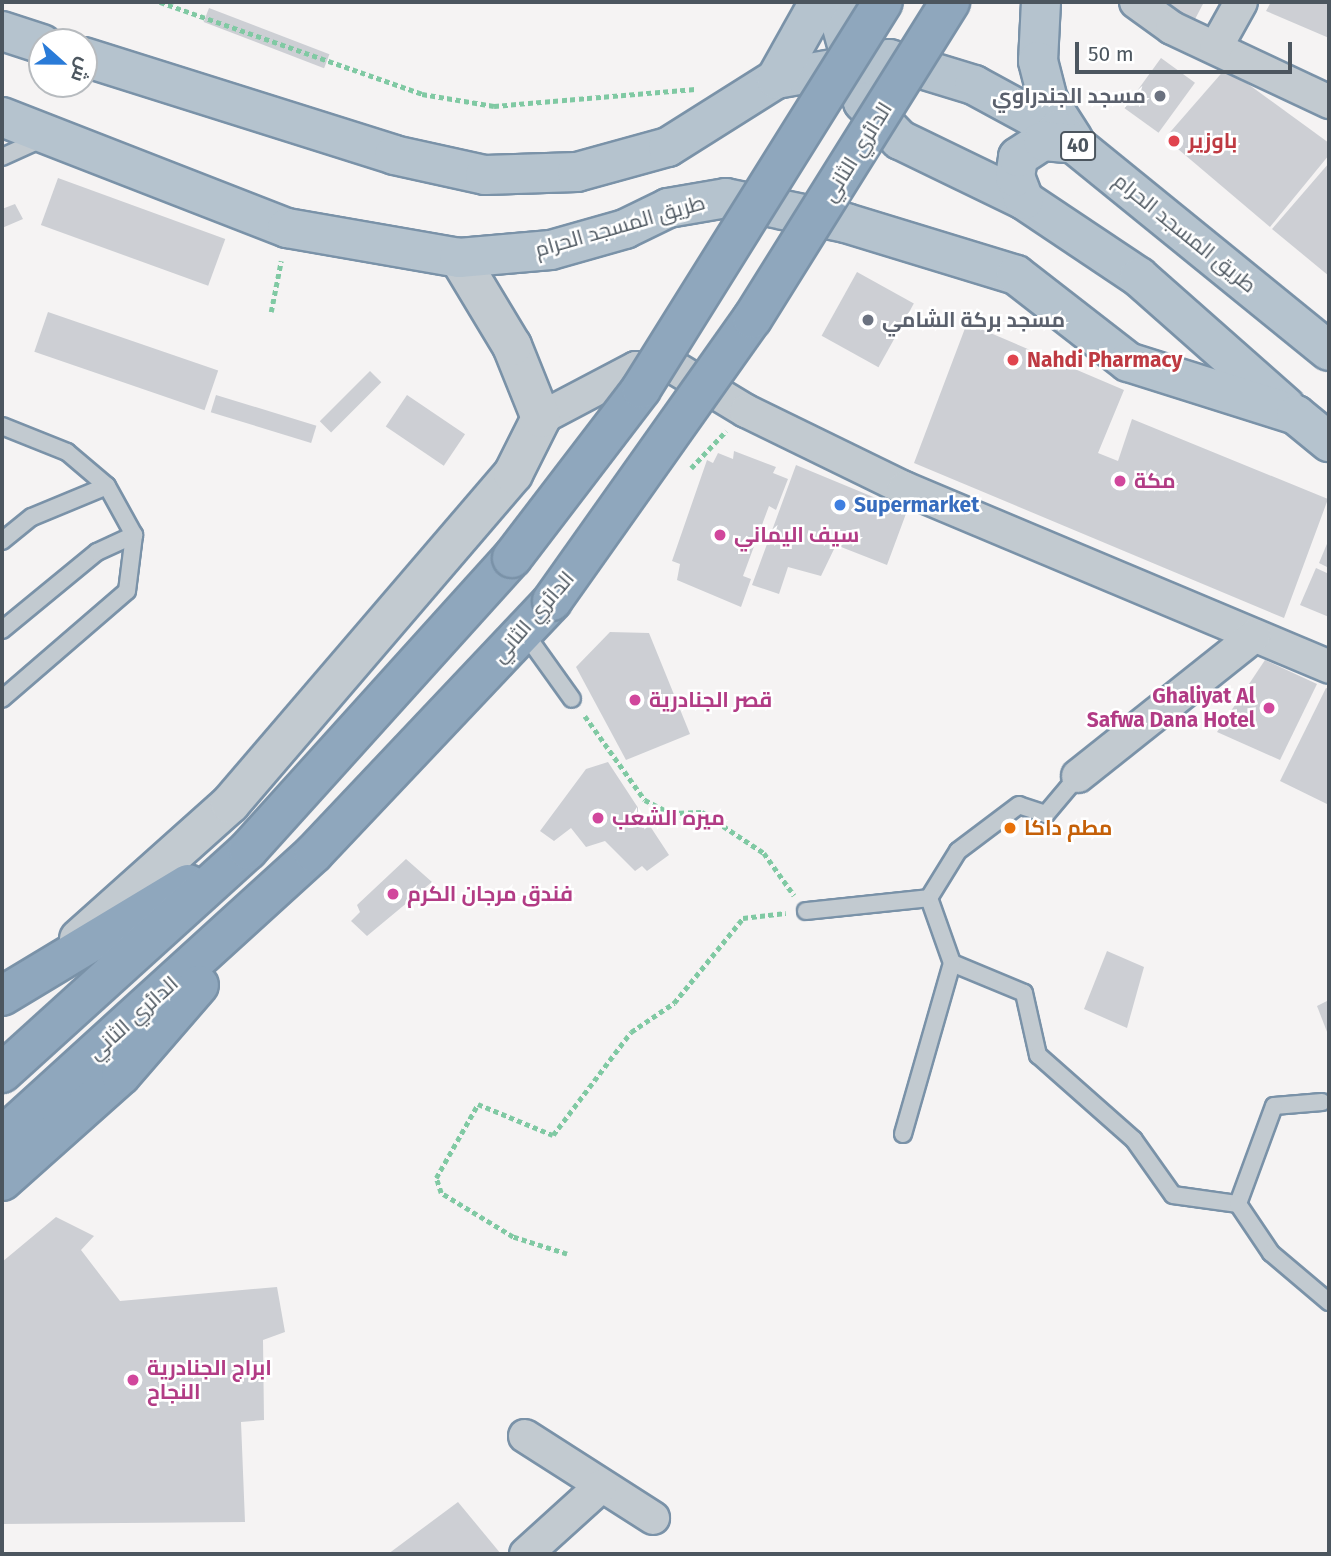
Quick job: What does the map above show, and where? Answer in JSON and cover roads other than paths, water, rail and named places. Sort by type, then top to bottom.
[{"type":"highway","points":[[2,1073],[248,850],[512,558],[641,389],[883,2]]},
{"type":"highway","name":"الدائري الثاني","points":[[2,1137],[314,853],[552,601],[752,319],[950,2]]},
{"type":"highway","points":[[2,996],[53,961],[248,850]]},
{"type":"highway","points":[[2,1181],[121,1075],[314,853]]},
{"type":"main road","points":[[776,79],[819,2]]},
{"type":"main road","points":[[841,2],[863,102],[900,140],[1024,200],[1139,277],[1296,415]]},
{"type":"main road","points":[[1041,2],[1038,61],[1048,100],[1076,144]]},
{"type":"main road","points":[[2,31],[28,39]]},
{"type":"main road","name":"طريق المسجد الحرام","points":[[98,61],[394,156],[485,175],[577,172],[668,147],[776,79],[889,59],[974,86],[1076,144],[1329,351]]},
{"type":"main road","name":"طريق المسجد الحرام","points":[[2,117],[287,228],[459,258],[551,250],[625,229],[668,208],[726,198],[846,223],[1016,275],[1128,362],[1296,415],[1329,442]]},
{"type":"main road","points":[[1024,200],[1015,177],[1018,157],[1043,141],[1076,144]]},
{"type":"street","points":[[1136,2],[1216,47],[1329,102]]},
{"type":"street","points":[[1216,47],[1241,2]]},
{"type":"street","points":[[459,258],[512,346],[541,418]]},
{"type":"street","points":[[53,961],[230,804],[513,474],[541,418],[636,368],[675,368],[746,411],[904,488],[1329,667]]},
{"type":"street","points":[[1078,776],[1254,636]]},
{"type":"street","points":[[525,1436],[600,1487],[653,1517]]},
{"type":"street","points":[[526,1554],[600,1487]]},
{"type":"lane","points":[[2,157],[50,135]]},
{"type":"lane","points":[[2,426],[67,452],[107,486],[134,535],[127,591],[2,699]]},
{"type":"lane","points":[[2,541],[32,517],[107,486]]},
{"type":"lane","points":[[2,630],[97,552],[134,535]]},
{"type":"lane","points":[[524,632],[572,699]]},
{"type":"lane","points":[[929,898],[958,851],[1019,805],[1046,814],[1078,776]]},
{"type":"lane","points":[[806,911],[929,898]]},
{"type":"lane","points":[[903,1134],[952,962],[929,898]]},
{"type":"lane","points":[[952,962],[1024,992],[1038,1055],[1134,1140],[1173,1195],[1238,1204],[1271,1254],[1329,1302]]},
{"type":"lane","points":[[1238,1204],[1274,1106],[1322,1102]]},
{"type":"place","name":"مسجد الجندراوي","points":[[1160,96]]},
{"type":"place","name":"باوزير","points":[[1174,141]]},
{"type":"place","name":"مسجد بركة الشامي","points":[[868,320]]},
{"type":"place","name":"Nahdi Pharmacy","points":[[1013,360]]},
{"type":"place","name":"مكة","points":[[1120,481]]},
{"type":"place","name":"Supermarket","points":[[840,505]]},
{"type":"place","name":"سيف اليماني","points":[[720,535]]},
{"type":"place","name":"قصر الجنادرية","points":[[635,700]]},
{"type":"place","name":"Ghaliyat Al Safwa Dana Hotel","points":[[1269,708]]},
{"type":"place","name":"ميره الشعب","points":[[598,818]]},
{"type":"place","name":"مطم داكا","points":[[1010,828]]},
{"type":"place","name":"فندق مرجان الكرم","points":[[393,894]]},
{"type":"place","name":"ابراج الجنادرية النجاح","points":[[133,1380]]}]
